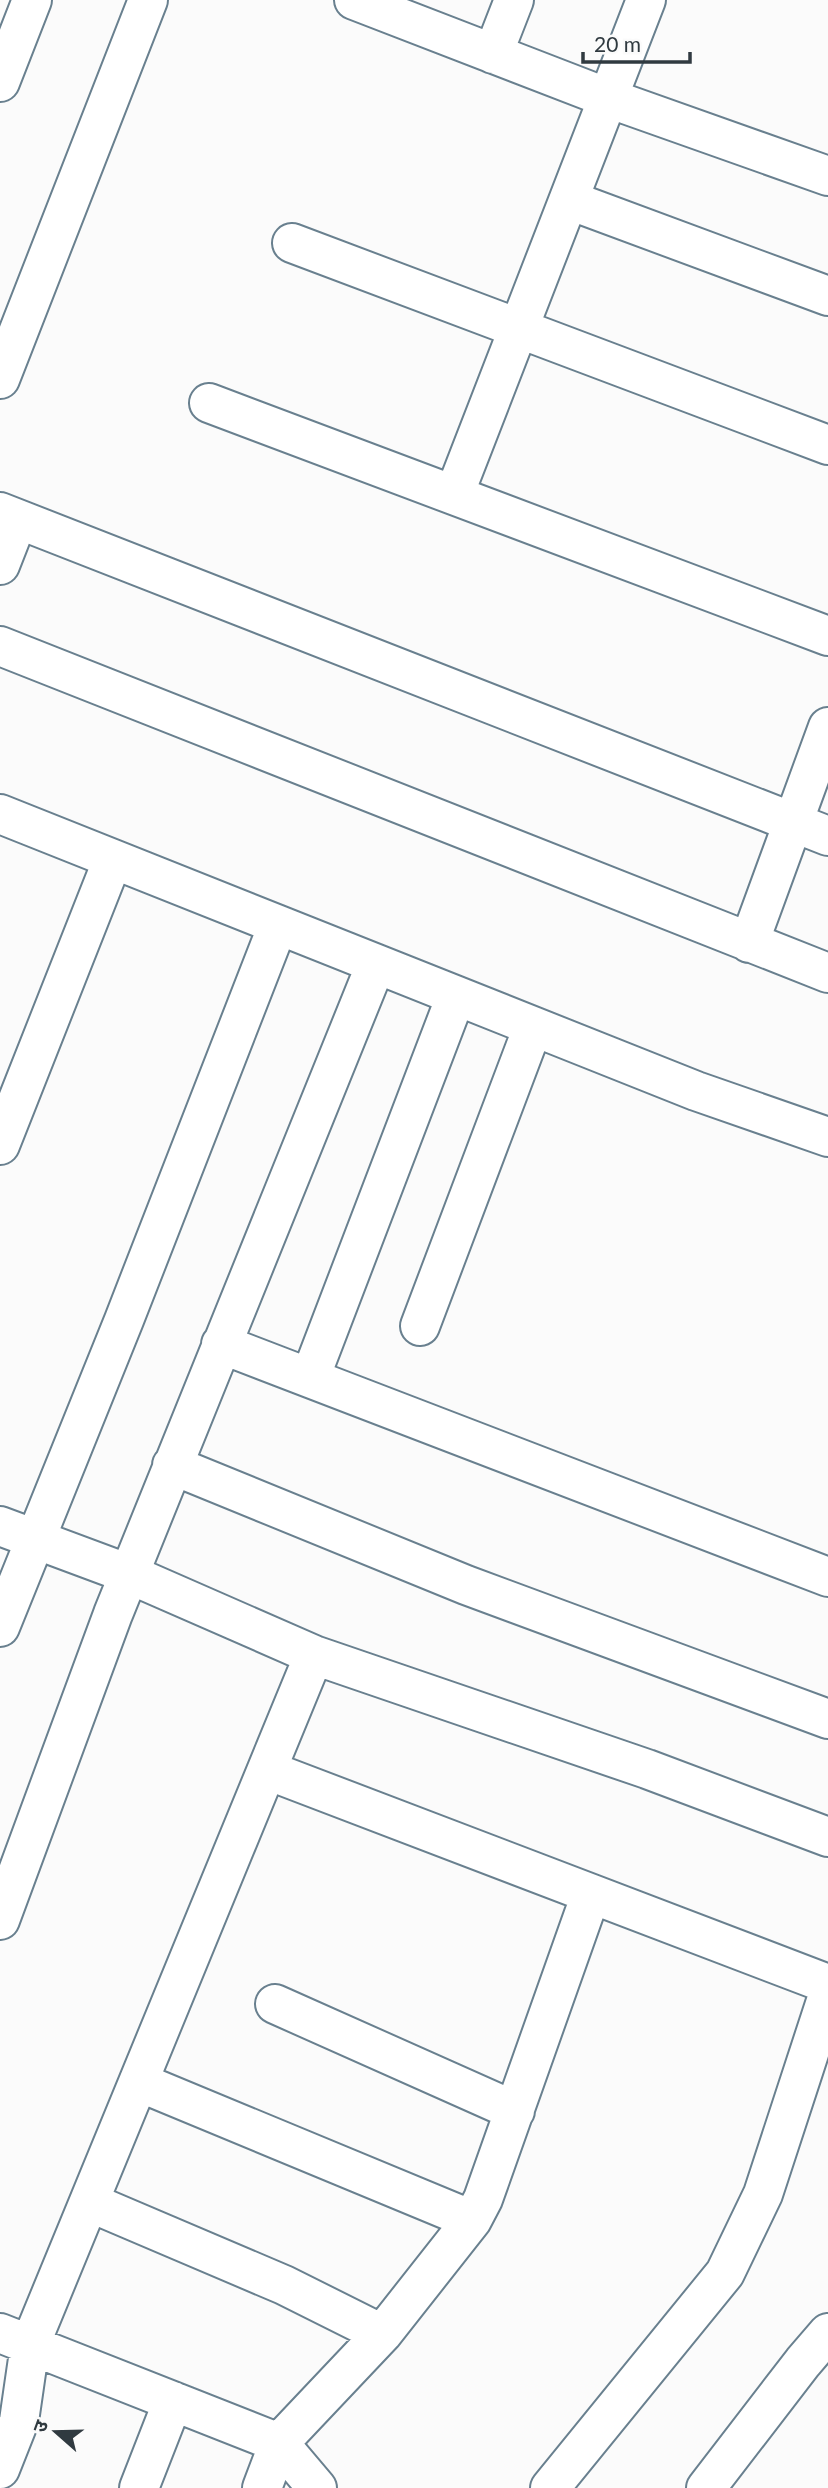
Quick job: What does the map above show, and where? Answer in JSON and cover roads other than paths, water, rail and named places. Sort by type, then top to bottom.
[{"type":"street","points":[[0,82],[32,0]]},
{"type":"street","points":[[0,379],[148,0]]},
{"type":"street","points":[[354,0],[608,98],[828,176]]},
{"type":"street","points":[[493,54],[514,0]]},
{"type":"street","points":[[454,495],[646,0]]},
{"type":"street","points":[[569,200],[828,296]]},
{"type":"street","points":[[292,243],[828,445]]},
{"type":"street","points":[[209,403],[828,636]]},
{"type":"street","points":[[0,565],[9,515],[828,836]]},
{"type":"street","points":[[0,646],[828,974]]},
{"type":"street","points":[[749,943],[828,727]]},
{"type":"street","points":[[0,814],[696,1091],[828,1137]]},
{"type":"street","points":[[0,1145],[113,859]]},
{"type":"street","points":[[0,1627],[124,1320],[278,925]]},
{"type":"street","points":[[0,1920],[129,1574],[376,964]]},
{"type":"street","points":[[310,1378],[456,996]]},
{"type":"street","points":[[420,1325],[533,1027]]},
{"type":"street","points":[[221,1345],[828,1577]]},
{"type":"street","points":[[172,1465],[466,1585],[828,1719]]},
{"type":"street","points":[[0,1526],[129,1574],[314,1655],[647,1769],[828,1837]]},
{"type":"street","points":[[0,2469],[19,2421],[15,2339],[89,2202],[314,1655]]},
{"type":"street","points":[[267,1770],[828,1984]]},
{"type":"street","points":[[262,2488],[279,2443],[382,2334],[472,2220],[483,2199],[515,2112],[591,1894]]},
{"type":"street","points":[[550,2488],[725,2273],[763,2194],[828,1995]]},
{"type":"street","points":[[275,2004],[515,2112]]},
{"type":"street","points":[[139,2081],[472,2220]]},
{"type":"street","points":[[89,2202],[284,2285],[382,2334]]},
{"type":"street","points":[[706,2488],[828,2333]]},
{"type":"street","points":[[15,2339],[279,2443],[317,2488]]},
{"type":"street","points":[[139,2488],[173,2401]]}]
